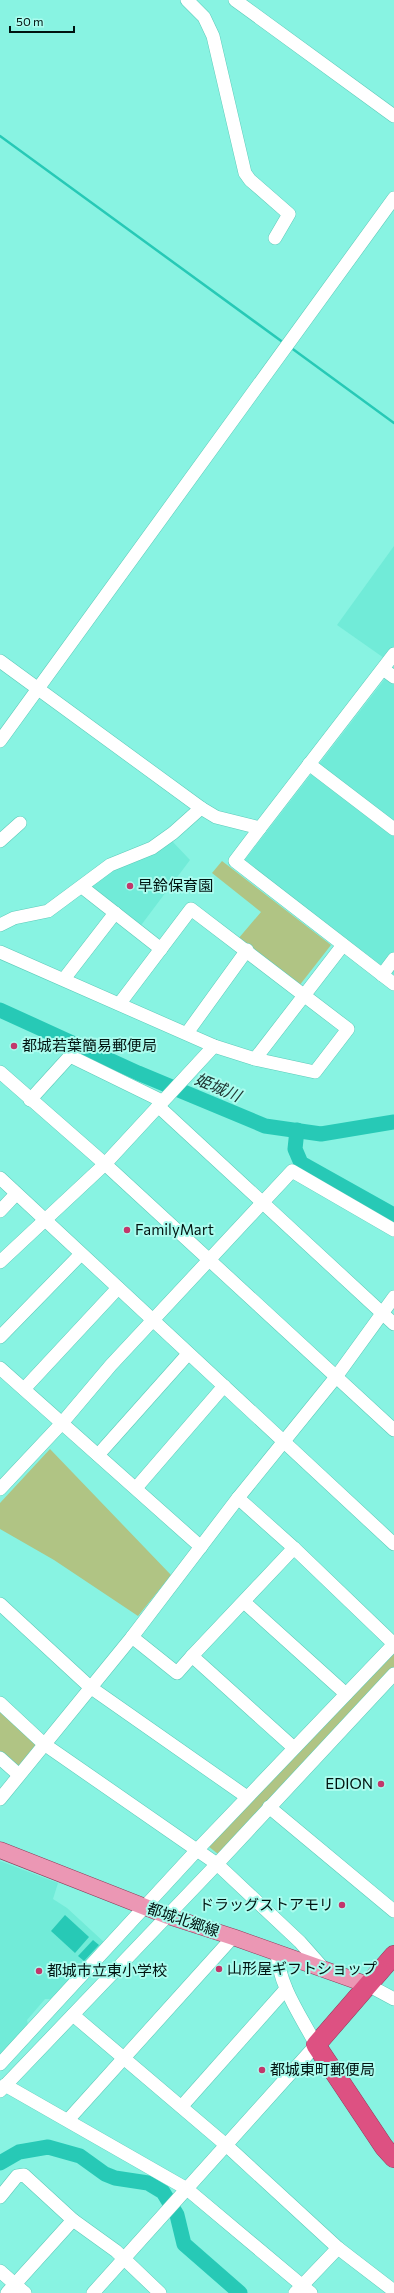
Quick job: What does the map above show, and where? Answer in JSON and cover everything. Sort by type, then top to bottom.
[{"type":"highway","points":[[394,1955],[316,2044],[384,2147],[394,2158]]},
{"type":"main road","name":"都城北郷線","points":[[0,1850],[168,1916],[233,1937],[277,1954],[323,1968],[368,1985]]},
{"type":"street","points":[[187,0],[204,17],[213,36],[245,173],[250,180],[289,214],[274,238]]},
{"type":"street","points":[[235,0],[394,116]]},
{"type":"street","points":[[0,741],[394,198]]},
{"type":"street","points":[[394,654],[235,861],[394,984]]},
{"type":"street","points":[[0,661],[201,808],[216,817],[260,828]]},
{"type":"street","points":[[383,668],[394,677]]},
{"type":"street","points":[[309,764],[394,829]]},
{"type":"street","points":[[0,925],[14,918],[48,911],[110,865],[152,848],[173,834],[201,808]]},
{"type":"street","points":[[0,840],[20,823]]},
{"type":"street","points":[[82,887],[161,949]]},
{"type":"street","points":[[0,952],[214,1046],[255,1059],[314,1072],[348,1029],[303,996],[247,950],[192,909],[120,1004]]},
{"type":"street","points":[[64,979],[114,913]]},
{"type":"street","points":[[255,1059],[343,945]]},
{"type":"street","points":[[187,1033],[247,950]]},
{"type":"street","points":[[382,975],[394,959]]},
{"type":"street","points":[[0,1262],[105,1164],[214,1046]]},
{"type":"street","points":[[30,1100],[70,1056],[160,1104],[264,1204],[394,1324]]},
{"type":"street","points":[[0,1072],[30,1100],[105,1164],[394,1430]]},
{"type":"street","points":[[0,1489],[62,1423],[111,1365],[264,1204],[292,1171],[394,1230]]},
{"type":"street","points":[[0,1178],[394,1544]]},
{"type":"street","points":[[0,1211],[16,1194]]},
{"type":"street","points":[[0,1337],[81,1254]]},
{"type":"street","points":[[24,1389],[118,1288]]},
{"type":"street","points":[[0,1800],[132,1637],[238,1498],[285,1442],[336,1377],[394,1297]]},
{"type":"street","points":[[98,1455],[188,1354]]},
{"type":"street","points":[[0,1368],[201,1547]]},
{"type":"street","points":[[136,1488],[224,1386]]},
{"type":"street","points":[[0,2064],[197,1850],[394,1644],[294,1548],[238,1498]]},
{"type":"street","points":[[132,1637],[176,1673],[294,1548]]},
{"type":"street","points":[[244,1602],[346,1694]]},
{"type":"street","points":[[0,1604],[90,1687],[247,1797]]},
{"type":"street","points":[[192,1656],[294,1748]]},
{"type":"street","points":[[338,2248],[303,2290],[183,2193],[68,2120],[3,2088],[168,1916],[394,1674]]},
{"type":"street","points":[[0,1703],[44,1744],[217,1864],[300,1942],[323,1968]]},
{"type":"street","points":[[0,1758],[19,1775]]},
{"type":"street","points":[[269,1807],[394,1911]]},
{"type":"street","points":[[68,2120],[233,1937]]},
{"type":"street","points":[[93,2293],[316,2044],[286,1989],[277,1967],[277,1954]]},
{"type":"street","points":[[368,1985],[394,1999]]},
{"type":"street","points":[[182,2106],[286,1989]]},
{"type":"street","points":[[73,2015],[182,2106],[338,2248],[394,2291]]},
{"type":"street","points":[[0,2197],[18,2176],[24,2176],[73,2220],[124,2259],[160,2293]]},
{"type":"street","points":[[11,2289],[73,2220]]},
{"type":"street","points":[[0,2271],[11,2289],[25,2293]]},
{"type":"shaded area","points":[[394,546],[394,665],[337,625]]},
{"type":"shaded area","points":[[394,667],[394,975],[244,861]]},
{"type":"shaded area","name":"早鈴保育園","points":[[171,840],[190,860],[139,928],[87,889],[112,868]]},
{"type":"shaded area","points":[[222,861],[331,945],[299,986],[238,939],[261,912],[212,873]]},
{"type":"shaded area","points":[[50,1449],[171,1575],[138,1616],[54,1560],[0,1529],[0,1503]]},
{"type":"shaded area","points":[[394,1652],[394,1667],[218,1854],[208,1846]]},
{"type":"shaded area","points":[[0,1711],[36,1744],[19,1769],[0,1755]]},
{"type":"shaded area","name":"都城市立東小学校","points":[[0,1861],[58,1883],[53,1899],[67,1908],[105,1943],[52,1999],[45,1999],[27,2020],[28,2025],[0,2056]]},
{"type":"shaded area","points":[[65,1915],[89,1937],[75,1953],[51,1931]]},
{"type":"shaded area","points":[[93,1940],[99,1945],[84,1961],[78,1956]]},
{"type":"waterway","points":[[0,136],[284,343]]},
{"type":"waterway","points":[[290,347],[394,423]]},
{"type":"waterway","name":"姫城川","points":[[0,1010],[138,1073],[265,1126],[321,1134],[394,1122]]},
{"type":"waterway","name":"姫城川","points":[[297,1130],[295,1149],[301,1163],[394,1215]]},
{"type":"waterway","points":[[0,2163],[19,2152],[48,2147],[80,2156],[105,2174],[115,2178],[148,2183],[163,2192],[177,2215],[184,2244],[240,2293]]},
{"type":"place","name":"早鈴保育園","points":[[130,886]]},
{"type":"place","name":"都城若葉簡易郵便局","points":[[14,1046]]},
{"type":"place","name":"FamilyMart","points":[[127,1230]]},
{"type":"place","name":"EDION","points":[[381,1784]]},
{"type":"place","name":"ドラッグストアモリ","points":[[342,1905]]},
{"type":"place","name":"山形屋ギフトショップ","points":[[219,1969]]},
{"type":"place","name":"都城市立東小学校","points":[[39,1971]]},
{"type":"place","name":"都城東町郵便局","points":[[262,2070]]}]
